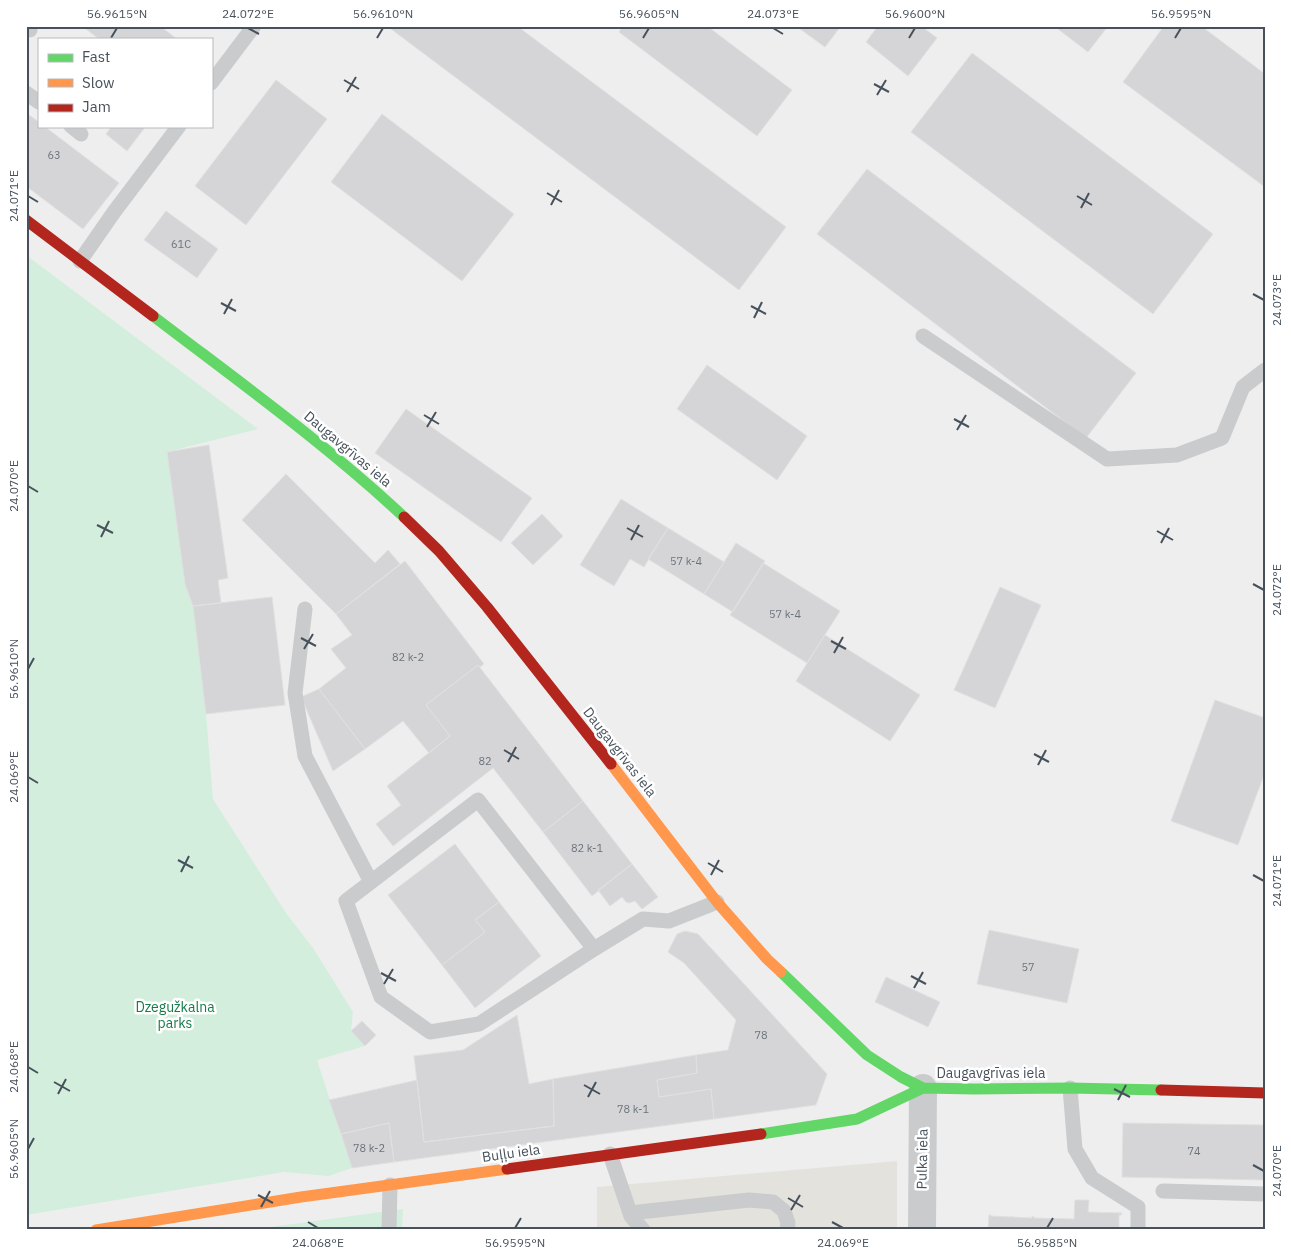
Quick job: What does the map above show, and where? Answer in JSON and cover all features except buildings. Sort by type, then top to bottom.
[{"type":"main road","name":"Daugavgrīvas iela","points":[[26,220],[300,428],[381,496],[439,551],[487,607],[717,902],[767,959],[867,1055],[901,1077],[923,1088],[1070,1088],[1265,1093]]},
{"type":"main road","name":"Buļļu iela","points":[[96,1230],[301,1197],[857,1119],[923,1088]]},
{"type":"street","name":"Pulka iela","points":[[922,1230],[923,1088]]},
{"type":"lane","points":[[212,82],[254,26]]},
{"type":"lane","points":[[26,92],[38,101]]},
{"type":"lane","points":[[80,261],[114,212],[177,128]]},
{"type":"lane","points":[[923,336],[1107,458],[1177,455],[1222,438],[1243,387],[1265,370]]},
{"type":"lane","points":[[305,609],[295,693],[305,756],[371,882]]},
{"type":"lane","points":[[594,949],[478,800],[346,901],[381,997],[430,1032],[479,1024],[643,919],[669,921],[717,902]]},
{"type":"lane","points":[[1070,1088],[1075,1149],[1092,1178],[1138,1207],[1138,1230]]},
{"type":"lane","points":[[610,1154],[630,1213],[643,1230]]},
{"type":"lane","points":[[389,1230],[390,1185]]},
{"type":"lane","points":[[1163,1191],[1265,1194]]},
{"type":"lane","points":[[630,1213],[749,1200],[773,1202],[784,1211],[788,1223],[787,1230]]},
{"type":"shaded area","points":[[897,1161],[897,1230],[597,1230],[597,1187]]},
{"type":"green space","name":"Dzegužkalna parks","points":[[26,255],[258,429],[167,452],[185,584],[193,606],[206,714],[213,799],[286,913],[313,948],[353,1012],[351,1031],[365,1046],[317,1060],[352,1168],[329,1176],[284,1172],[26,1215]]},
{"type":"green space","points":[[403,1209],[402,1230],[248,1230]]},
{"type":"traffic: fast","points":[[153,316],[313,438],[404,517]]},
{"type":"traffic: fast","points":[[781,972],[867,1055],[901,1077],[923,1088],[1161,1090]]},
{"type":"traffic: fast","points":[[761,1134],[857,1119],[923,1088]]},
{"type":"traffic: slow","points":[[611,764],[717,902],[767,959],[781,972]]},
{"type":"traffic: slow","points":[[96,1230],[301,1197],[507,1169]]},
{"type":"traffic: jam","points":[[26,220],[153,316]]},
{"type":"traffic: jam","points":[[404,517],[439,551],[487,607],[611,764]]},
{"type":"traffic: jam","points":[[1161,1090],[1265,1093]]},
{"type":"traffic: jam","points":[[507,1169],[761,1134]]}]
